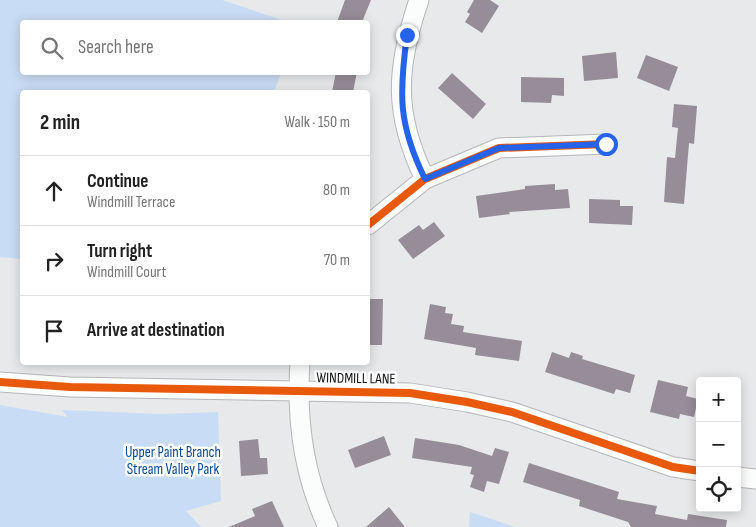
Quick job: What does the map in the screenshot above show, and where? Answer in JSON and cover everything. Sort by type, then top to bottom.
[{"type":"street","points":[[419,0],[407,35],[400,84],[403,116],[410,149],[425,179]]},
{"type":"street","points":[[370,223],[425,179],[499,148],[606,144]]},
{"type":"street","points":[[300,365],[298,391],[304,451],[316,500],[328,527]]},
{"type":"street","name":"WINDMILL LANE","points":[[0,382],[70,387],[410,393],[467,402],[512,412],[673,467],[696,470]]},
{"type":"street","points":[[741,477],[756,479]]},
{"type":"green space","points":[[0,0],[222,0],[282,20],[20,20],[20,75],[280,75],[275,90],[20,90],[20,259],[0,257]]},
{"type":"green space","name":"Upper Paint Branch Stream Valley Park","points":[[0,405],[68,417],[62,410],[160,414],[218,412],[221,501],[186,511],[201,527],[0,527]]},
{"type":"green space","points":[[470,512],[515,527],[469,527]]},
{"type":"building","points":[[345,0],[371,0],[363,20],[338,20]]},
{"type":"building","points":[[474,0],[490,0],[499,6],[482,33],[465,22],[470,14],[467,12]]},
{"type":"building","points":[[616,52],[618,78],[584,81],[582,56]]},
{"type":"building","points":[[646,55],[678,67],[669,91],[637,78]]},
{"type":"building","points":[[452,73],[486,104],[473,119],[438,88]]},
{"type":"building","points":[[335,75],[356,75],[353,90],[332,90]]},
{"type":"building","points":[[521,77],[564,78],[564,96],[552,95],[551,103],[521,102]]},
{"type":"building","points":[[674,104],[697,106],[694,144],[689,143],[684,204],[664,202],[667,157],[675,158],[678,128],[672,127]]},
{"type":"building","points":[[555,184],[555,190],[568,189],[570,208],[509,212],[510,214],[479,218],[476,196],[525,189],[525,186]]},
{"type":"building","points":[[589,199],[620,200],[620,206],[633,206],[632,225],[589,223]]},
{"type":"building","points":[[434,222],[445,236],[413,259],[398,240],[419,225],[423,230]]},
{"type":"building","points":[[370,299],[383,299],[382,345],[370,345]]},
{"type":"building","points":[[430,304],[446,307],[445,313],[453,314],[451,324],[464,326],[463,332],[522,341],[519,361],[475,355],[476,348],[424,339]]},
{"type":"building","points":[[552,352],[569,358],[571,352],[583,356],[582,359],[635,375],[630,393],[616,389],[614,394],[545,372]]},
{"type":"building","points":[[658,380],[688,387],[686,396],[696,398],[694,417],[680,414],[679,419],[650,412]]},
{"type":"building","points":[[384,436],[391,455],[355,468],[348,450]]},
{"type":"building","points":[[415,438],[459,445],[492,456],[495,448],[509,452],[499,484],[487,481],[484,492],[470,487],[474,475],[470,474],[472,467],[412,458]]},
{"type":"building","points":[[258,439],[260,458],[267,458],[268,474],[241,476],[239,441]]},
{"type":"building","points":[[529,463],[619,492],[617,499],[657,506],[655,514],[687,520],[688,514],[727,520],[726,527],[631,527],[628,522],[579,506],[580,500],[523,482]]},
{"type":"building","points":[[272,501],[284,527],[229,527],[255,516],[252,509]]},
{"type":"building","points":[[389,507],[405,527],[366,527]]},
{"type":"cycle path","points":[[370,223],[425,179],[499,148],[607,144]]},
{"type":"cycle path","points":[[0,382],[70,387],[410,393],[467,402],[512,412],[673,467],[696,470]]},
{"type":"route","points":[[407,35],[400,84],[403,116],[410,149],[425,179],[499,148],[606,144]]}]
